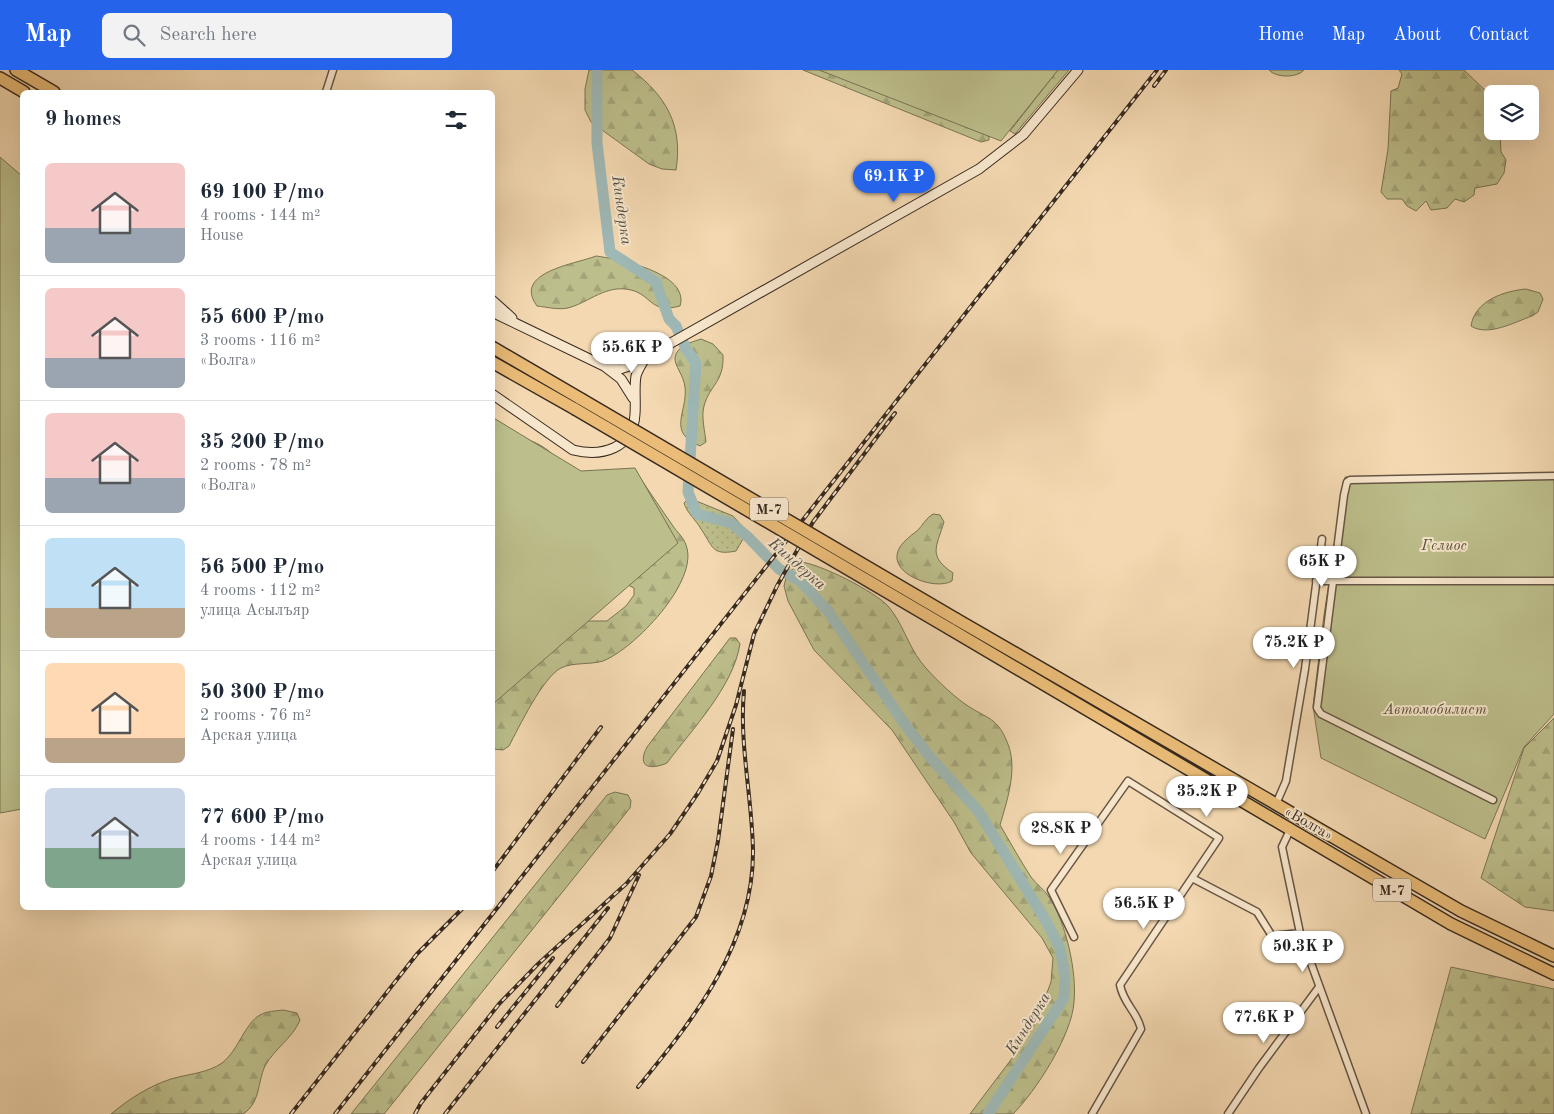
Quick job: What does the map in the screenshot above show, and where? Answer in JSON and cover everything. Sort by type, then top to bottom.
[{"type":"highway","points":[[16,70],[51,90]]},
{"type":"highway","points":[[0,78],[21,90]]},
{"type":"highway","name":"М-7","points":[[495,349],[578,404],[953,624]]},
{"type":"highway","name":"М-7","points":[[495,363],[578,404]]},
{"type":"highway","name":"«Волга»","points":[[953,624],[1276,804],[1461,912],[1554,956]]},
{"type":"highway","name":"«Волга»","points":[[953,624],[1290,830],[1451,924],[1554,974]]},
{"type":"street","points":[[327,90],[333,70]]},
{"type":"street","points":[[604,366],[627,367],[645,358],[998,156],[1022,136],[1078,70]]},
{"type":"street","points":[[495,303],[518,323]]},
{"type":"street","points":[[495,313],[604,366],[621,379],[635,403]]},
{"type":"street","points":[[495,396],[573,450],[589,454],[610,451],[620,446],[634,423],[637,373],[645,358]]},
{"type":"street","points":[[1493,800],[1321,714],[1316,703],[1344,495],[1347,482],[1350,480],[1554,476]]},
{"type":"street","points":[[1276,804],[1286,782],[1305,668],[1322,539]]},
{"type":"street","points":[[1316,581],[1554,581]]},
{"type":"street","points":[[1074,937],[1051,890],[1128,781],[1219,838],[1120,984],[1122,998],[1139,1020],[1141,1029],[1092,1114]]},
{"type":"street","points":[[1290,830],[1282,847],[1300,933],[1366,1114]]},
{"type":"street","points":[[1192,878],[1257,912],[1272,936],[1300,933]]},
{"type":"street","points":[[1228,1114],[1259,1068],[1319,987]]},
{"type":"green space","points":[[589,70],[632,70],[655,91],[670,114],[674,126],[678,154],[676,170],[662,169],[649,164],[591,122],[585,110],[585,89]]},
{"type":"green space","points":[[803,70],[825,70],[986,135],[989,137],[989,140],[981,142]]},
{"type":"green space","points":[[819,70],[1058,70],[1001,141]]},
{"type":"green space","points":[[1058,70],[1069,70],[1015,134],[1010,131]]},
{"type":"green space","points":[[1269,70],[1304,70],[1292,76],[1281,76]]},
{"type":"green space","points":[[1399,70],[1464,70],[1484,89],[1484,140],[1500,140],[1501,152],[1506,160],[1504,173],[1497,184],[1475,188],[1474,195],[1464,202],[1455,199],[1447,208],[1431,210],[1426,201],[1416,211],[1407,206],[1402,199],[1387,199],[1381,192],[1388,149],[1391,91],[1398,88],[1402,74]]},
{"type":"green space","points":[[0,157],[20,174],[20,809],[0,813]]},
{"type":"green space","points":[[596,256],[635,264],[664,276],[680,294],[680,306],[663,308],[652,303],[638,292],[614,289],[568,308],[556,309],[537,306],[532,294],[533,285],[539,277],[562,266]]},
{"type":"green space","points":[[1526,289],[1540,293],[1543,299],[1538,312],[1518,322],[1493,329],[1485,330],[1471,326],[1478,310],[1492,298]]},
{"type":"green space","points":[[701,339],[713,344],[723,355],[723,364],[719,378],[704,406],[703,419],[706,442],[700,446],[690,440],[681,428],[685,387],[675,358],[678,350],[689,343]]},
{"type":"green space","points":[[495,419],[581,471],[635,468],[678,543],[495,702]]},
{"type":"green space","points":[[505,435],[528,440],[545,448],[560,461],[575,479],[639,476],[684,540],[688,560],[683,577],[674,594],[647,629],[616,654],[603,661],[566,666],[554,673],[532,703],[509,746],[503,750],[495,749],[495,645],[570,621],[607,621],[626,606],[634,595],[634,588],[628,585]]},
{"type":"green space","points":[[1554,474],[1554,714],[1524,747],[1485,839],[1321,758],[1313,706],[1324,615],[1345,477]]},
{"type":"green space","points":[[689,498],[733,516],[742,526],[743,539],[736,551],[717,551],[711,545],[685,507],[684,503]]},
{"type":"green space","points":[[933,514],[940,515],[944,522],[937,545],[937,556],[940,562],[953,573],[952,581],[944,584],[925,582],[915,578],[900,567],[897,559],[901,545]]},
{"type":"green space","points":[[801,562],[846,579],[871,593],[888,606],[925,667],[960,700],[996,724],[1001,729],[1009,747],[1012,776],[1000,825],[1031,877],[1047,894],[1055,907],[1065,933],[1074,976],[1072,1015],[1060,1046],[1042,1077],[1013,1114],[970,1114],[1013,1057],[1036,1022],[1051,982],[1053,958],[1042,938],[971,853],[954,822],[892,730],[814,650],[788,601],[784,586],[787,574]]},
{"type":"green space","points":[[730,638],[736,638],[740,644],[736,660],[721,691],[667,763],[651,767],[647,766],[643,759],[647,747]]},
{"type":"green space","points":[[1554,718],[1554,911],[1525,907],[1481,878],[1524,748]]},
{"type":"green space","points":[[615,792],[628,795],[631,801],[630,808],[384,1114],[351,1114],[607,795]]},
{"type":"green space","points":[[1451,967],[1554,989],[1554,1114],[1411,1114]]},
{"type":"green space","points":[[283,1010],[297,1013],[300,1020],[293,1032],[265,1066],[256,1098],[249,1109],[243,1114],[111,1114],[132,1098],[155,1085],[204,1071],[222,1063],[233,1052],[255,1019],[272,1011]]},
{"type":"waterway","name":"Киндерка","points":[[597,70],[597,143],[610,252],[656,282],[669,319],[676,326],[686,349],[696,363],[688,492],[697,514],[731,523],[748,537],[779,569],[800,581],[828,611],[901,719],[930,757],[979,812],[1046,921],[1060,948],[1065,977],[1064,998],[988,1114]]},
{"type":"railway","points":[[335,1114],[1157,70]]},
{"type":"railway","points":[[1154,86],[1166,70]]},
{"type":"railway","points":[[415,1114],[421,1103],[499,1004],[538,964],[626,884],[670,834],[717,761],[736,705],[754,634],[777,586],[813,522],[895,413]]},
{"type":"railway","points":[[638,1087],[680,1034],[717,978],[732,948],[743,917],[751,884],[753,850],[744,750],[744,691]]},
{"type":"railway","points":[[495,868],[601,727]]},
{"type":"railway","points":[[583,1062],[696,917],[711,876],[718,841],[733,729]]},
{"type":"railway","points":[[557,1006],[610,938],[639,875]]},
{"type":"railway","points":[[445,1114],[608,908]]},
{"type":"railway","points":[[291,1114],[417,954],[461,910]]},
{"type":"railway","points":[[497,1027],[553,958]]},
{"type":"park label","name":"Гелиос","points":[[1444,545]]},
{"type":"park label","name":"Автомобилист","points":[[1435,709]]}]
